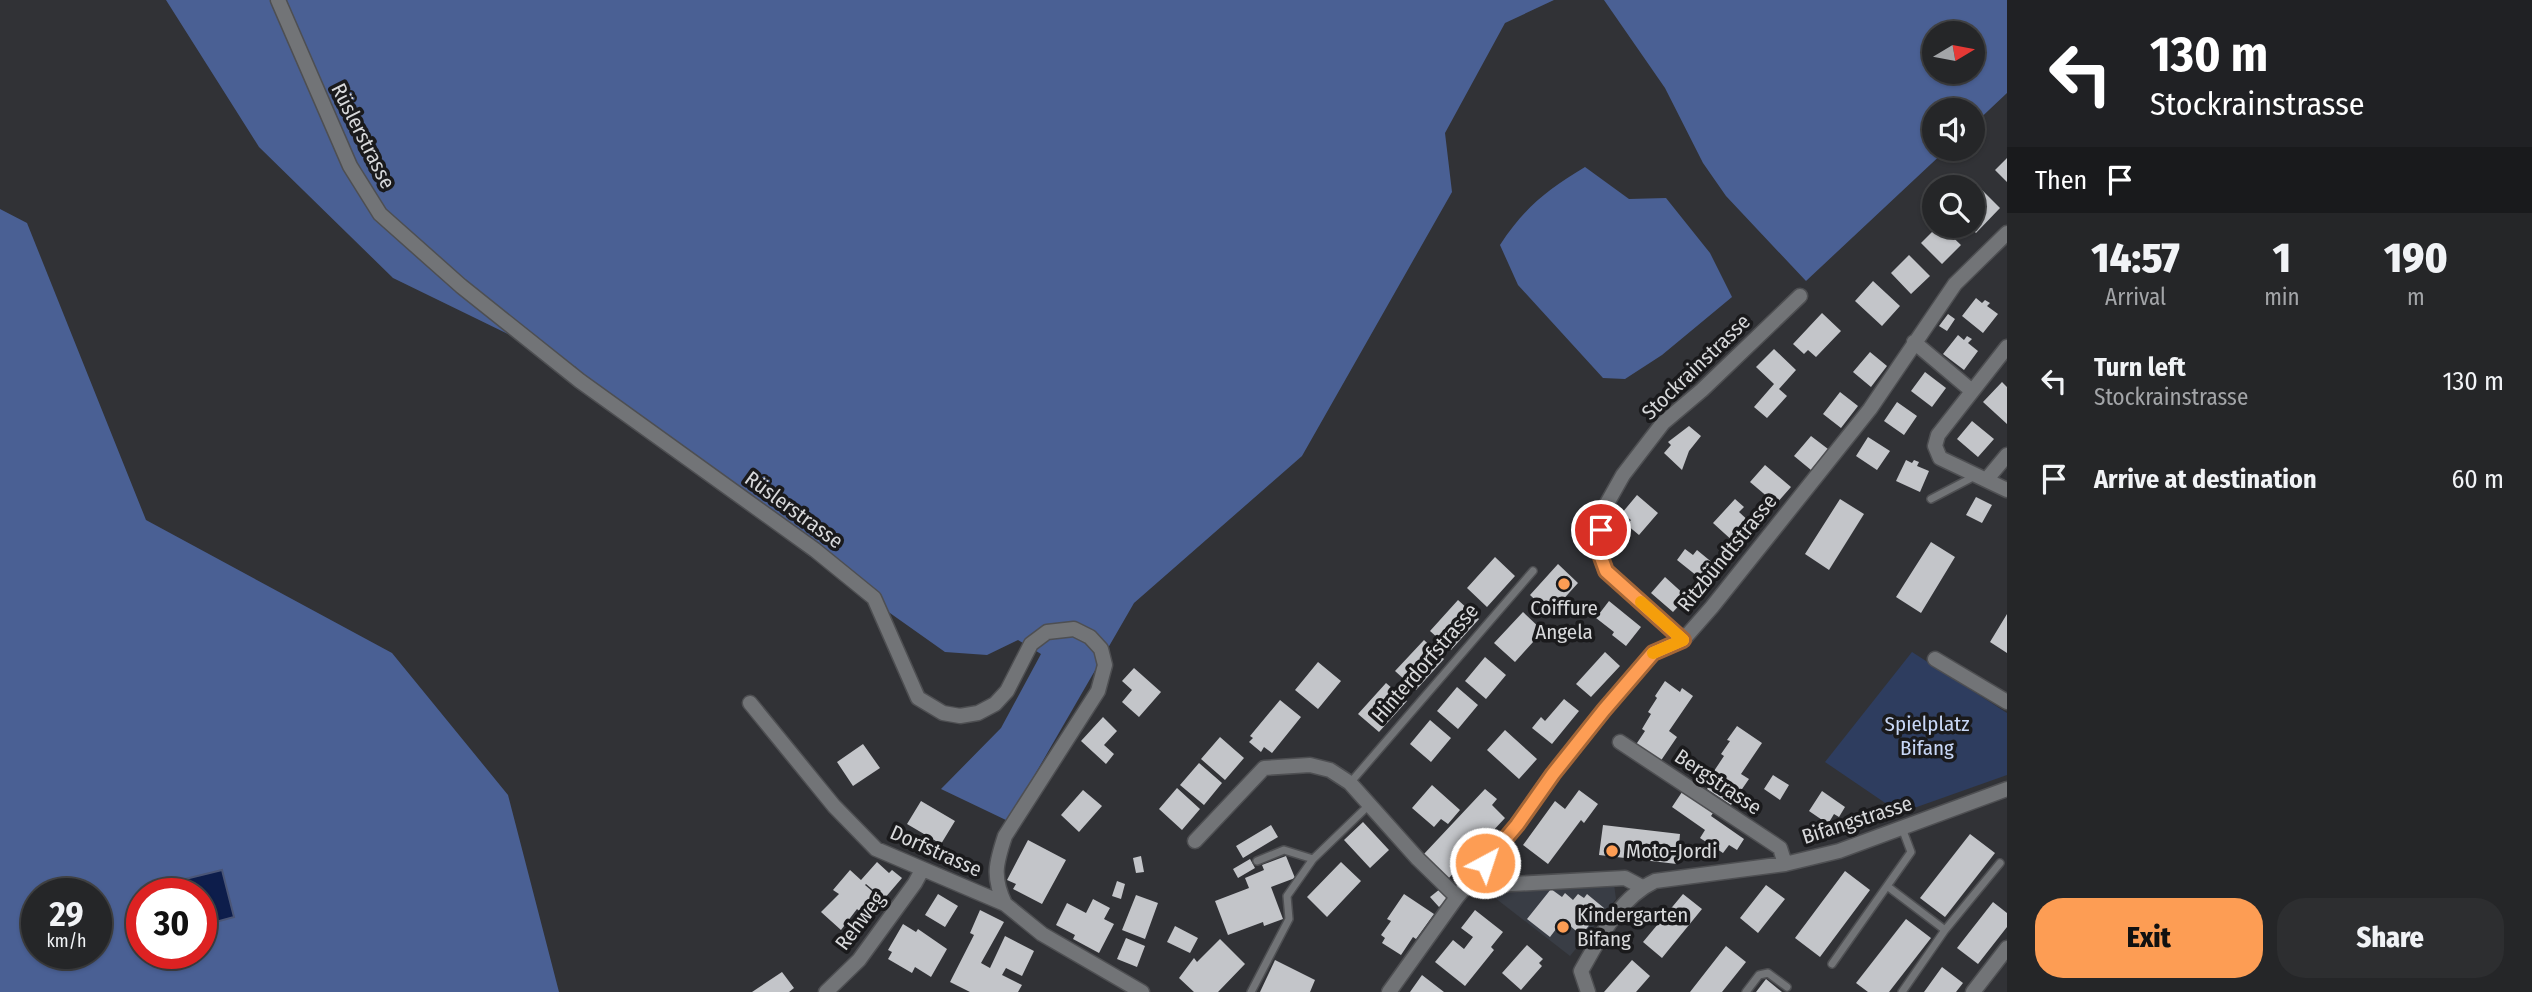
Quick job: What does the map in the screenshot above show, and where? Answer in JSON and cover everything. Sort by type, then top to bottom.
[{"type":"street","name":"Rüslerstrasse","points":[[278,0],[350,166],[380,214],[461,286],[580,381],[815,550],[874,598],[918,698],[943,713],[960,716],[978,713],[995,704],[1007,691],[1031,644],[1047,632],[1074,629],[1090,637],[1101,649],[1105,665],[1098,691],[1005,836],[997,862],[996,885],[1005,904]]},
{"type":"street","name":"Ritzbündtstrasse","points":[[1457,897],[1517,825],[1604,710],[1653,653],[1683,640],[1870,409],[1955,284],[2007,233]]},
{"type":"street","name":"Stockrainstrasse","points":[[1683,640],[1606,571],[1598,549],[1605,506],[1623,475],[1664,423],[1800,296]]},
{"type":"street","points":[[1914,342],[1972,391]]},
{"type":"street","points":[[2007,347],[1938,435],[1935,446],[1940,458],[2007,490]]},
{"type":"street","points":[[1982,477],[2007,456]]},
{"type":"street","points":[[1936,659],[2007,702]]},
{"type":"street","name":"Dorfstrasse","points":[[750,703],[834,806],[876,849],[1005,904],[1042,934],[1142,992]]},
{"type":"street","name":"Bergstrasse","points":[[1620,742],[1780,848],[1785,864]]},
{"type":"street","points":[[1195,841],[1264,768],[1310,765],[1330,770],[1350,783],[1418,859],[1457,897],[1389,992]]},
{"type":"street","name":"Bifangstrasse","points":[[1642,887],[1670,878],[1785,864],[1839,851],[2007,789]]},
{"type":"street","name":"Rehweg","points":[[826,992],[859,960],[922,870]]},
{"type":"street","points":[[1469,881],[1475,886],[1625,878],[1642,887],[1630,897],[1607,926],[1581,971],[1588,992]]},
{"type":"street","points":[[1973,992],[2007,948]]},
{"type":"lane","points":[[1931,499],[1982,477]]},
{"type":"lane","name":"Hinterdorfstrasse","points":[[1350,783],[1533,571]]},
{"type":"lane","points":[[1251,992],[1289,919],[1287,896],[1313,859],[1369,805]]},
{"type":"lane","points":[[1832,964],[1911,852],[1902,828]]},
{"type":"lane","points":[[1257,861],[1284,850],[1313,859]]},
{"type":"lane","points":[[1902,992],[1945,930],[2000,863]]},
{"type":"lane","points":[[1887,886],[1945,930]]},
{"type":"lane","points":[[1746,992],[1759,975],[1768,973],[1787,987]]},
{"type":"shaded area","points":[[166,0],[1554,0],[1505,23],[1445,133],[1452,192],[1302,456],[1134,603],[1008,821],[941,789],[1001,728],[1041,654],[1018,640],[987,655],[945,652],[808,555],[580,381],[576,367],[393,278],[259,147]]},
{"type":"shaded area","points":[[1604,0],[2007,0],[2007,93],[1985,114],[1985,98],[1922,98],[1922,161],[1934,161],[1806,281],[1726,196],[1703,163],[1665,88]]},
{"type":"shaded area","points":[[1585,167],[1629,199],[1666,198],[1710,253],[1732,297],[1662,355],[1625,379],[1603,378],[1518,285],[1500,245],[1518,220],[1538,200]]},
{"type":"shaded area","points":[[0,209],[27,223],[146,520],[392,653],[508,795],[559,992],[0,992]]},
{"type":"shaded area","points":[[222,870],[234,917],[217,922],[217,878],[189,878]]},
{"type":"shaded area","name":"Kindergarten Bifang","points":[[1614,884],[1616,899],[1570,956],[1490,894],[1551,885]]},
{"type":"green space","name":"Spielplatz Bifang","points":[[1912,652],[2007,713],[2007,775],[1900,813],[1825,762]]},
{"type":"building","points":[[2007,158],[2007,182],[1995,170]]},
{"type":"building","points":[[1985,193],[2000,208],[1985,224]]},
{"type":"building","points":[[1926,238],[1954,238],[1961,245],[1942,264],[1921,243]]},
{"type":"building","points":[[1909,255],[1930,276],[1911,294],[1891,273]]},
{"type":"building","points":[[1873,281],[1900,306],[1882,326],[1855,301]]},
{"type":"building","points":[[1976,298],[1982,303],[1985,300],[1990,303],[1987,306],[1998,314],[1983,333],[1962,316]]},
{"type":"building","points":[[1822,313],[1841,331],[1816,357],[1808,350],[1804,354],[1793,344]]},
{"type":"building","points":[[1948,314],[1955,319],[1947,331],[1939,326]]},
{"type":"building","points":[[1958,335],[1964,340],[1967,336],[1972,339],[1968,343],[1978,351],[1964,370],[1943,354]]},
{"type":"building","points":[[1774,349],[1796,370],[1779,389],[1787,396],[1767,418],[1754,407],[1774,384],[1756,367]]},
{"type":"building","points":[[1870,352],[1887,366],[1871,387],[1853,372]]},
{"type":"building","points":[[1925,372],[1946,388],[1932,407],[1911,391]]},
{"type":"building","points":[[2002,382],[2007,387],[2007,424],[1983,402]]},
{"type":"building","points":[[1840,392],[1858,406],[1841,428],[1823,414]]},
{"type":"building","points":[[1897,402],[1917,416],[1904,435],[1884,421]]},
{"type":"building","points":[[1972,421],[1994,439],[1978,457],[1957,439]]},
{"type":"building","points":[[1689,426],[1701,436],[1689,451],[1682,470],[1664,453],[1671,445],[1668,442]]},
{"type":"building","points":[[1811,436],[1828,449],[1811,470],[1794,456]]},
{"type":"building","points":[[1868,437],[1890,451],[1877,470],[1856,456]]},
{"type":"building","points":[[1906,460],[1919,462],[1917,466],[1929,471],[1920,492],[1896,481]]},
{"type":"building","points":[[1765,465],[1791,487],[1776,504],[1750,482]]},
{"type":"building","points":[[1637,495],[1658,513],[1639,535],[1627,525],[1631,520],[1622,513]]},
{"type":"building","points":[[1976,497],[1992,505],[1982,523],[1966,515]]},
{"type":"building","points":[[1735,499],[1744,507],[1739,512],[1752,524],[1735,543],[1713,523]]},
{"type":"building","points":[[1840,499],[1864,514],[1829,570],[1805,554]]},
{"type":"building","points":[[1931,542],[1955,557],[1921,613],[1896,597]]},
{"type":"building","points":[[1685,549],[1693,555],[1697,550],[1714,564],[1702,580],[1677,560]]},
{"type":"building","points":[[1495,557],[1515,576],[1487,607],[1467,588]]},
{"type":"building","points":[[1558,564],[1578,583],[1550,614],[1530,595]]},
{"type":"building","points":[[1665,577],[1687,597],[1673,612],[1651,593]]},
{"type":"building","points":[[1458,600],[1479,619],[1451,650],[1430,631]]},
{"type":"building","points":[[1609,601],[1641,627],[1626,646],[1596,618]]},
{"type":"building","points":[[1523,612],[1543,631],[1515,662],[1494,643]]},
{"type":"building","points":[[2007,614],[2007,653],[1990,642]]},
{"type":"building","points":[[1424,640],[1444,659],[1416,690],[1395,671]]},
{"type":"building","points":[[1605,652],[1620,666],[1591,697],[1576,684]]},
{"type":"building","points":[[1485,657],[1506,675],[1486,699],[1465,681]]},
{"type":"building","points":[[1318,662],[1341,681],[1318,709],[1295,690]]},
{"type":"building","points":[[1134,668],[1161,692],[1139,717],[1122,702],[1132,690],[1122,681]]},
{"type":"building","points":[[1665,681],[1680,692],[1682,688],[1693,696],[1669,731],[1677,737],[1660,762],[1635,746],[1645,731],[1642,729],[1651,714],[1648,712],[1657,698],[1655,696]]},
{"type":"building","points":[[1386,683],[1407,701],[1379,732],[1358,714]]},
{"type":"building","points":[[1457,687],[1478,705],[1458,729],[1437,711]]},
{"type":"building","points":[[1564,699],[1579,711],[1552,744],[1532,728],[1541,717],[1545,721]]},
{"type":"building","points":[[1280,700],[1301,717],[1272,753],[1264,747],[1261,752],[1249,742],[1253,738],[1250,736]]},
{"type":"building","points":[[1103,717],[1117,731],[1104,745],[1114,754],[1106,764],[1081,741]]},
{"type":"building","points":[[1430,720],[1451,738],[1431,762],[1410,744]]},
{"type":"building","points":[[1737,726],[1762,743],[1741,774],[1749,779],[1731,805],[1707,789],[1724,756],[1721,754],[1730,741],[1727,740]]},
{"type":"building","points":[[1505,730],[1537,759],[1519,779],[1487,750]]},
{"type":"building","points":[[1220,737],[1244,758],[1225,780],[1201,759]]},
{"type":"building","points":[[863,744],[880,768],[853,786],[837,762]]},
{"type":"building","points":[[1199,763],[1222,783],[1204,805],[1180,785]]},
{"type":"building","points":[[1773,775],[1789,785],[1780,800],[1764,789]]},
{"type":"building","points":[[1432,785],[1460,810],[1448,824],[1441,819],[1434,827],[1412,808]]},
{"type":"building","points":[[1177,788],[1200,809],[1182,830],[1159,809]]},
{"type":"building","points":[[1485,789],[1497,799],[1492,805],[1505,818],[1448,879],[1423,855]]},
{"type":"building","points":[[1083,790],[1102,806],[1079,832],[1061,815]]},
{"type":"building","points":[[1579,790],[1598,804],[1584,823],[1581,820],[1548,864],[1523,845],[1555,801],[1565,809]]},
{"type":"building","points":[[1822,791],[1845,807],[1839,817],[1834,814],[1828,824],[1809,811]]},
{"type":"building","points":[[1682,792],[1744,839],[1737,850],[1729,845],[1723,853],[1700,838],[1705,830],[1672,807]]},
{"type":"building","points":[[921,801],[955,821],[941,844],[907,824]]},
{"type":"building","points":[[1363,822],[1389,850],[1370,868],[1344,840]]},
{"type":"building","points":[[1271,825],[1278,837],[1243,858],[1236,846]]},
{"type":"building","points":[[1603,825],[1680,834],[1677,864],[1599,855]]},
{"type":"building","points":[[1970,834],[1995,853],[1945,917],[1920,898]]},
{"type":"building","points":[[1028,840],[1066,860],[1042,904],[1013,889],[1016,884],[1007,880]]},
{"type":"building","points":[[1141,856],[1144,872],[1136,873],[1133,858]]},
{"type":"building","points":[[1286,856],[1295,878],[1271,887],[1283,919],[1264,926],[1263,922],[1228,935],[1215,901],[1249,888],[1245,878],[1264,870],[1262,865]]},
{"type":"building","points":[[1250,859],[1255,868],[1238,878],[1233,869]]},
{"type":"building","points":[[877,862],[889,873],[892,870],[902,878],[884,899],[866,884],[879,897],[864,915],[857,909],[841,930],[821,912],[839,894],[833,890],[850,870],[861,880]]},
{"type":"building","points":[[1341,862],[1361,881],[1327,917],[1307,897]]},
{"type":"building","points":[[1845,871],[1870,890],[1820,957],[1795,938]]},
{"type":"building","points":[[1117,881],[1125,884],[1121,899],[1112,896]]},
{"type":"building","points":[[1766,885],[1785,899],[1758,933],[1740,918]]},
{"type":"building","points":[[1440,889],[1448,899],[1439,907],[1430,897]]},
{"type":"building","points":[[1551,889],[1562,897],[1565,893],[1573,900],[1578,894],[1584,898],[1587,894],[1604,908],[1581,935],[1563,920],[1550,937],[1527,919]]},
{"type":"building","points":[[938,894],[958,906],[945,927],[925,915]]},
{"type":"building","points":[[1404,894],[1434,914],[1401,955],[1382,943],[1385,938],[1381,935],[1391,921],[1387,919]]},
{"type":"building","points":[[1683,894],[1702,909],[1662,958],[1643,942]]},
{"type":"building","points":[[1136,895],[1158,903],[1145,939],[1122,930]]},
{"type":"building","points":[[1093,899],[1110,908],[1104,919],[1114,924],[1099,953],[1073,939],[1075,935],[1056,925],[1067,903],[1086,913]]},
{"type":"building","points":[[1993,902],[2007,913],[2007,927],[1978,964],[1957,948]]},
{"type":"building","points":[[980,910],[1004,922],[981,963],[990,968],[1005,936],[1034,951],[1022,976],[1006,968],[1002,975],[1022,985],[1018,992],[970,992],[950,982],[974,935],[970,933]]},
{"type":"building","points":[[1475,910],[1503,932],[1491,947],[1494,950],[1465,986],[1435,962],[1453,940],[1464,949],[1473,937],[1461,928]]},
{"type":"building","points":[[1906,919],[1931,938],[1889,992],[1868,992],[1856,983]]},
{"type":"building","points":[[903,924],[916,932],[918,929],[947,949],[931,977],[915,967],[912,973],[888,959],[892,952],[888,950]]},
{"type":"building","points":[[1175,926],[1198,938],[1190,953],[1167,942]]},
{"type":"building","points":[[1126,938],[1145,946],[1137,967],[1117,959]]},
{"type":"building","points":[[1220,939],[1245,964],[1218,992],[1194,992],[1179,978],[1194,958],[1197,962]]},
{"type":"building","points":[[1527,945],[1543,959],[1539,963],[1542,966],[1521,990],[1502,973]]},
{"type":"building","points":[[1726,946],[1746,962],[1722,992],[1690,992]]},
{"type":"building","points":[[1275,960],[1315,980],[1310,992],[1260,992]]},
{"type":"building","points":[[1632,960],[1650,976],[1636,992],[1604,992]]},
{"type":"building","points":[[1942,967],[1963,983],[1956,992],[1924,992]]},
{"type":"building","points":[[782,972],[794,988],[789,992],[752,992]]},
{"type":"building","points":[[1422,975],[1444,992],[1410,992]]},
{"type":"building","points":[[1766,979],[1782,992],[1756,992]]},
{"type":"slow traffic","points":[[1641,602],[1683,640],[1653,653]]},
{"type":"place","name":"Coiffure Angela","points":[[1564,584]]},
{"type":"place","name":"Moto-Jordi","points":[[1612,851]]},
{"type":"place","name":"Kindergarten Bifang","points":[[1563,927]]},
{"type":"route","points":[[1485,863],[1604,710],[1653,653],[1683,640],[1606,571],[1598,549],[1601,530]]}]
